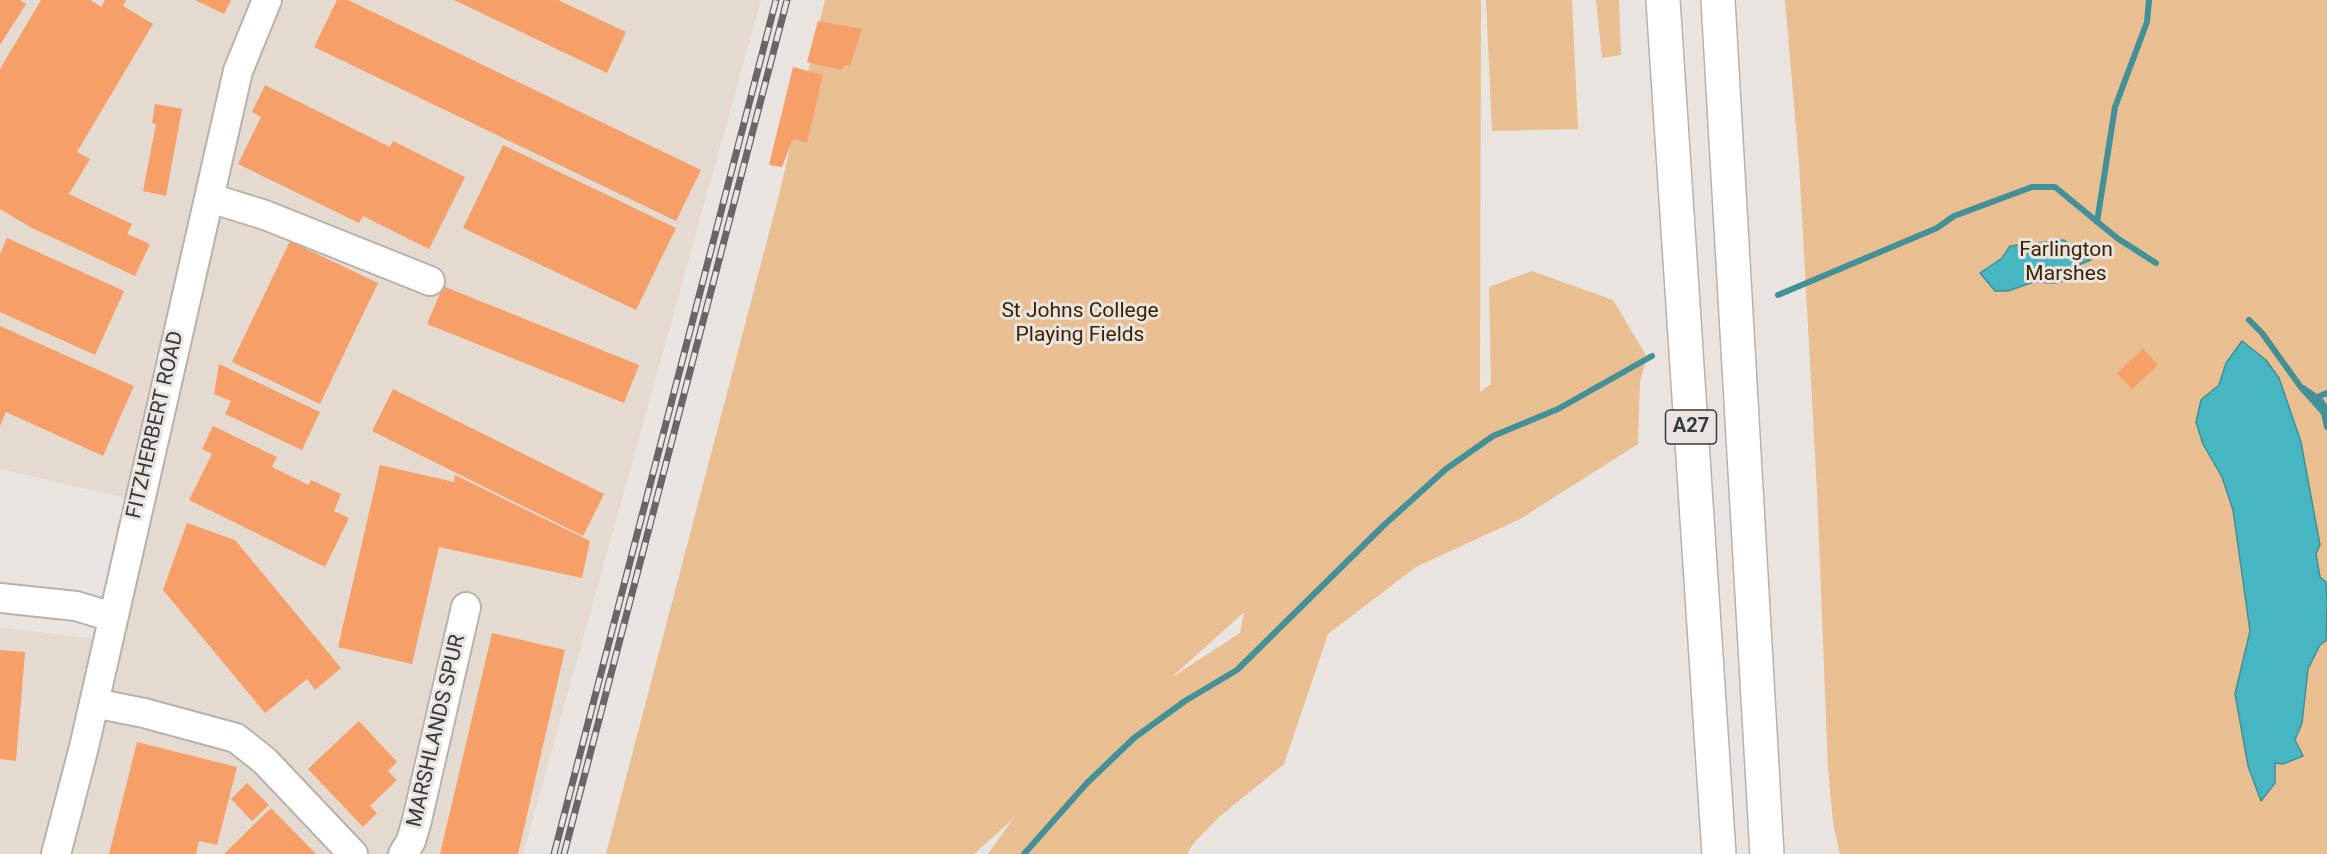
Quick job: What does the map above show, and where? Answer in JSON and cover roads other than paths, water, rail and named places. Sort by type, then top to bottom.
[{"type":"highway","name":"A27","points":[[1663,0],[1719,854]]},
{"type":"highway","name":"A27","points":[[1718,0],[1767,854]]},
{"type":"street","name":"FITZHERBERT ROAD","points":[[56,854],[94,703],[238,70],[267,0]]},
{"type":"street","points":[[210,198],[265,215],[430,281]]},
{"type":"street","points":[[0,597],[76,606],[112,617]]},
{"type":"street","name":"MARSHLANDS SPUR","points":[[403,854],[417,820],[466,607]]},
{"type":"street","points":[[94,703],[144,713],[236,738],[265,761],[353,854]]},
{"type":"water","points":[[2064,240],[2078,257],[2091,260],[2076,266],[2068,280],[2055,283],[2034,282],[2008,291],[1995,291],[1980,273],[2002,258],[2010,246]]},
{"type":"water","points":[[2242,341],[2266,360],[2279,378],[2301,442],[2320,545],[2316,554],[2320,577],[2326,582],[2327,600],[2326,641],[2320,645],[2308,669],[2302,723],[2295,740],[2303,756],[2283,764],[2275,763],[2275,783],[2261,801],[2248,766],[2235,694],[2250,631],[2233,510],[2222,477],[2203,444],[2196,422],[2201,400],[2219,385],[2226,363]]},
{"type":"waterway","points":[[2097,222],[2115,107],[2147,22],[2149,0]]},
{"type":"waterway","points":[[1778,295],[1937,228],[1954,216],[2032,187],[2055,187],[2117,238],[2156,263]]},
{"type":"waterway","points":[[2249,320],[2262,333],[2300,386],[2324,413],[2327,427]]},
{"type":"waterway","points":[[1024,854],[1087,783],[1134,738],[1185,701],[1237,670],[1383,526],[1446,469],[1493,436],[1558,409],[1652,356]]},
{"type":"waterway","points":[[2303,388],[2320,400],[2325,407],[2324,413]]},
{"type":"waterway","points":[[2317,397],[2327,393]]},
{"type":"railway","points":[[554,854],[776,0]]},
{"type":"railway","points":[[564,854],[787,0]]},
{"type":"park label","name":"Farlington Marshes","points":[[2066,263]]},
{"type":"park label","name":"St Johns College Playing Fields","points":[[1080,324]]}]
